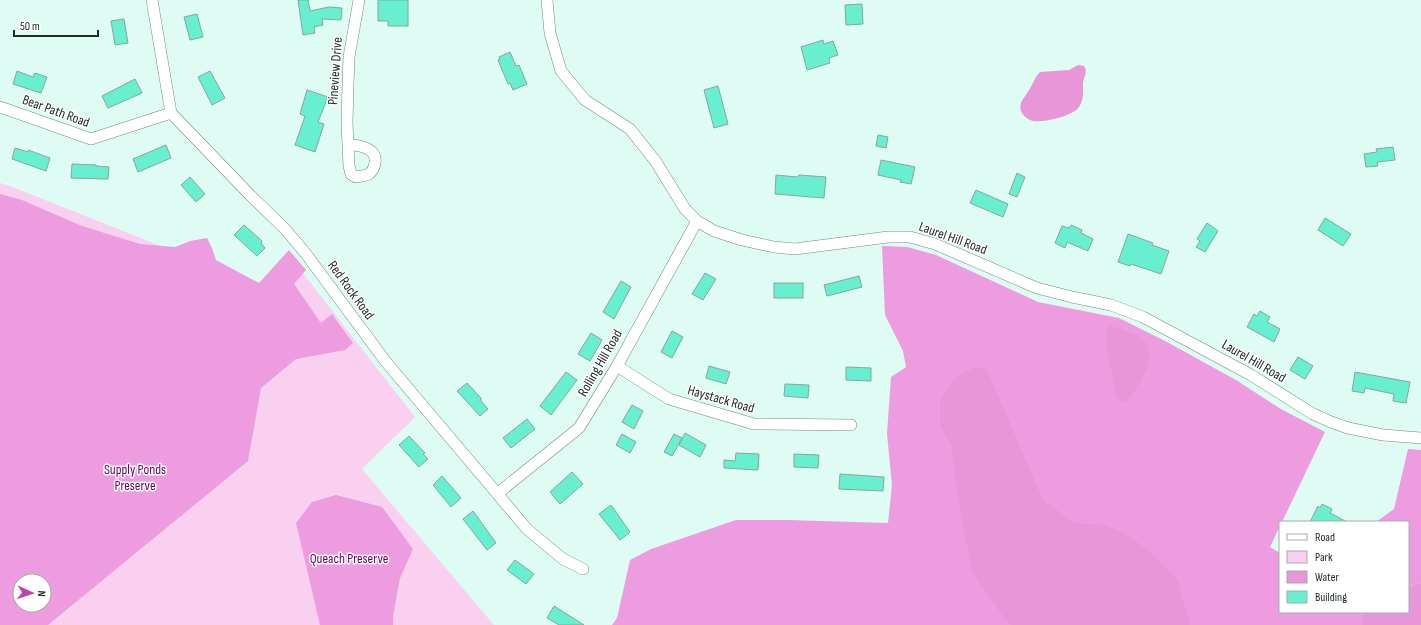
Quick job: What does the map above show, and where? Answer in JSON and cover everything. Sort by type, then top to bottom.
[{"type":"street","points":[[152,0],[171,113]]},
{"type":"street","name":"Pineview Drive","points":[[348,144],[347,123],[349,57],[359,0]]},
{"type":"street","name":"Laurel Hill Road","points":[[547,0],[550,33],[561,71],[585,100],[630,129],[656,162],[686,209],[697,221],[714,231],[742,240],[781,248],[795,249],[888,237],[910,237],[935,244],[1036,288],[1111,305],[1143,317],[1251,376],[1313,414],[1332,422],[1348,428],[1370,433],[1398,437],[1421,438]]},
{"type":"street","name":"Bear Path Road","points":[[0,107],[91,139],[171,113]]},
{"type":"street","name":"Red Rock Road","points":[[171,113],[250,196],[286,230],[306,254],[386,362],[527,529],[563,559],[583,569]]},
{"type":"street","name":"Rolling Hill Road","points":[[498,493],[579,428],[617,366],[697,221]]},
{"type":"street","name":"Haystack Road","points":[[617,366],[669,399],[754,424],[851,425]]},
{"type":"green space","name":"Supply Ponds Preserve","points":[[0,183],[261,286],[288,254],[415,417],[362,469],[494,625],[0,625]]},
{"type":"green space","name":"Supply Ponds Preserve","points":[[0,194],[22,200],[82,226],[140,244],[175,247],[190,241],[207,238],[216,260],[259,283],[289,250],[306,270],[294,284],[321,323],[332,314],[353,343],[345,350],[296,359],[261,388],[248,461],[48,625],[0,625]]},
{"type":"green space","points":[[882,246],[907,247],[936,255],[1038,302],[1119,318],[1167,342],[1236,380],[1281,409],[1325,432],[1282,521],[1279,521],[1279,528],[1270,547],[1279,552],[1279,613],[1365,613],[1362,615],[1362,625],[612,625],[617,618],[630,560],[651,549],[736,520],[888,523],[892,485],[887,434],[891,377],[906,367],[903,351],[885,315]]},
{"type":"green space","points":[[1408,449],[1421,450],[1421,582],[1409,587],[1409,521],[1377,521],[1394,509]]},
{"type":"green space","name":"Queach Preserve","points":[[336,495],[382,507],[413,549],[400,578],[393,616],[393,625],[320,625],[296,523],[312,502]]},
{"type":"water","points":[[1078,65],[1084,66],[1086,72],[1083,83],[1082,102],[1076,110],[1064,116],[1044,121],[1033,121],[1025,117],[1020,109],[1021,103],[1040,72],[1069,70]]},
{"type":"water","points":[[1109,326],[1140,337],[1147,345],[1149,355],[1147,369],[1140,383],[1128,399],[1122,402],[1117,398],[1106,347]]},
{"type":"water","points":[[976,367],[987,370],[1043,500],[1074,523],[1103,525],[1122,532],[1147,549],[1177,579],[1190,625],[1012,625],[1005,619],[972,571],[957,492],[952,447],[940,425],[940,399],[956,377]]},
{"type":"water","points":[[1421,582],[1421,625],[1362,625],[1362,615],[1365,613],[1409,613],[1409,587]]},
{"type":"building","points":[[298,0],[308,0],[310,11],[329,7],[342,8],[341,20],[322,19],[323,25],[314,27],[315,33],[303,35]]},
{"type":"building","points":[[378,0],[408,0],[408,26],[388,26],[388,21],[378,21]]},
{"type":"building","points":[[862,4],[863,24],[846,25],[845,5]]},
{"type":"building","points":[[197,14],[203,37],[190,40],[184,17]]},
{"type":"building","points":[[124,19],[128,43],[115,45],[111,21]]},
{"type":"building","points":[[823,40],[824,44],[833,41],[838,55],[829,58],[830,63],[807,70],[801,47]]},
{"type":"building","points":[[510,52],[516,66],[519,65],[527,84],[513,90],[510,83],[508,84],[498,60],[500,59],[499,57]]},
{"type":"building","points":[[17,71],[33,77],[35,73],[47,77],[41,93],[13,84]]},
{"type":"building","points":[[210,71],[225,98],[212,105],[198,77]]},
{"type":"building","points":[[135,79],[142,93],[108,108],[102,96]]},
{"type":"building","points":[[718,86],[728,124],[714,128],[704,90]]},
{"type":"building","points":[[307,90],[328,97],[318,122],[324,124],[315,152],[295,145],[305,116],[300,114]]},
{"type":"building","points":[[878,135],[888,137],[886,148],[876,146]]},
{"type":"building","points":[[166,145],[171,158],[138,172],[133,159]]},
{"type":"building","points":[[1393,147],[1395,160],[1377,162],[1378,166],[1366,167],[1364,154],[1377,152],[1376,149]]},
{"type":"building","points":[[15,148],[28,152],[28,150],[50,158],[46,171],[12,159]]},
{"type":"building","points":[[881,160],[915,167],[911,184],[900,182],[901,180],[878,175]]},
{"type":"building","points":[[72,164],[109,167],[108,179],[71,178]]},
{"type":"building","points":[[1017,173],[1025,177],[1017,197],[1009,194]]},
{"type":"building","points":[[776,175],[826,177],[824,198],[775,194]]},
{"type":"building","points":[[190,177],[205,194],[196,202],[181,185]]},
{"type":"building","points":[[976,190],[1008,204],[1003,217],[970,203]]},
{"type":"building","points":[[1325,218],[1351,234],[1343,246],[1318,230]]},
{"type":"building","points":[[1207,223],[1218,231],[1205,252],[1196,247],[1200,241],[1197,239]]},
{"type":"building","points":[[244,225],[262,241],[261,243],[265,248],[257,256],[234,235]]},
{"type":"building","points":[[1071,225],[1082,230],[1081,233],[1093,239],[1088,251],[1067,242],[1065,248],[1055,243],[1062,226],[1069,228]]},
{"type":"building","points":[[1128,234],[1153,243],[1152,245],[1169,251],[1161,274],[1131,264],[1130,266],[1118,262]]},
{"type":"building","points":[[705,273],[716,279],[703,300],[692,294]]},
{"type":"building","points":[[859,276],[862,287],[827,296],[824,285]]},
{"type":"building","points":[[621,281],[631,287],[614,319],[603,312]]},
{"type":"building","points":[[774,283],[803,283],[803,298],[774,298]]},
{"type":"building","points":[[1260,311],[1270,317],[1267,322],[1280,329],[1274,342],[1247,327],[1254,314],[1257,316]]},
{"type":"building","points":[[672,331],[683,337],[672,358],[661,352]]},
{"type":"building","points":[[591,333],[602,340],[590,361],[578,354]]},
{"type":"building","points":[[1298,357],[1313,366],[1305,379],[1290,370]]},
{"type":"building","points":[[709,366],[730,372],[726,384],[706,378]]},
{"type":"building","points":[[846,367],[871,368],[871,381],[846,380]]},
{"type":"building","points":[[566,372],[577,380],[551,415],[540,406]]},
{"type":"building","points":[[1355,372],[1410,382],[1406,403],[1393,401],[1394,394],[1365,388],[1364,393],[1352,391]]},
{"type":"building","points":[[467,383],[481,398],[481,401],[488,409],[480,416],[457,391]]},
{"type":"building","points":[[785,384],[809,385],[808,398],[784,396]]},
{"type":"building","points":[[632,405],[643,411],[634,429],[622,422]]},
{"type":"building","points":[[527,419],[535,429],[511,448],[503,438]]},
{"type":"building","points":[[685,433],[706,445],[700,457],[679,445]]},
{"type":"building","points":[[622,434],[636,442],[630,453],[616,445]]},
{"type":"building","points":[[674,434],[682,438],[672,456],[664,452]]},
{"type":"building","points":[[409,436],[425,453],[423,454],[428,459],[419,467],[399,445]]},
{"type":"building","points":[[736,453],[759,454],[758,470],[724,468],[724,460],[735,461]]},
{"type":"building","points":[[794,454],[819,455],[818,468],[794,467]]},
{"type":"building","points":[[572,472],[583,484],[560,504],[550,492]]},
{"type":"building","points":[[840,474],[884,477],[883,491],[839,489]]},
{"type":"building","points":[[442,476],[461,498],[451,507],[433,485]]},
{"type":"building","points":[[1322,504],[1332,509],[1330,513],[1345,521],[1310,521],[1318,506],[1320,508]]},
{"type":"building","points":[[611,505],[630,532],[620,540],[599,514]]},
{"type":"building","points":[[473,511],[496,543],[487,550],[463,519]]},
{"type":"building","points":[[515,560],[534,574],[526,584],[507,570]]},
{"type":"building","points":[[554,606],[584,625],[559,625],[547,618]]}]
